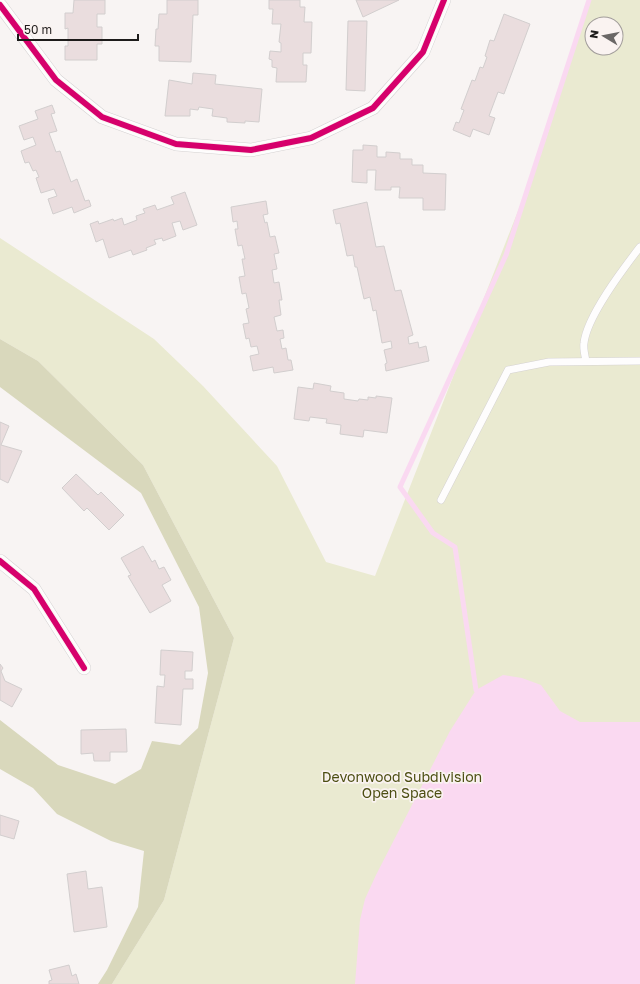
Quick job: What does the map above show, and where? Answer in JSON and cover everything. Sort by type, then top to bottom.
[{"type":"street","points":[[0,5],[56,80],[102,117],[176,144],[251,150],[311,138],[373,108],[423,52],[444,0]]},
{"type":"street","points":[[0,561],[34,589],[84,668]]},
{"type":"lane","points":[[586,361],[584,344],[589,327],[614,281],[640,248]]},
{"type":"lane","points":[[441,500],[508,370],[549,362],[640,361]]},
{"type":"green space","name":"Devonwood Subdivision Open Space","points":[[590,0],[640,0],[640,984],[112,984],[164,900],[234,638],[143,465],[38,361],[0,339],[0,238],[154,339],[203,386],[277,466],[326,562],[375,576],[545,142],[584,19],[584,56],[624,56],[624,16],[585,16]]},
{"type":"green space","points":[[0,339],[38,361],[143,465],[234,638],[164,900],[112,984],[98,984],[107,970],[138,907],[144,851],[111,841],[57,814],[33,788],[0,769],[0,720],[58,765],[115,784],[141,769],[152,741],[180,745],[198,728],[208,673],[199,607],[141,493],[0,387]]},
{"type":"shaded area","points":[[503,675],[522,678],[541,685],[560,711],[580,722],[640,722],[640,984],[355,984],[360,920],[365,899],[376,875],[450,731],[476,690]]},
{"type":"building","points":[[74,0],[105,0],[105,14],[97,14],[97,27],[102,27],[102,44],[97,44],[97,60],[65,60],[65,46],[68,46],[68,28],[65,29],[65,13],[73,13]]},
{"type":"building","points":[[167,0],[198,0],[198,15],[193,15],[191,62],[159,61],[159,46],[155,46],[156,29],[158,29],[159,14],[167,14]]},
{"type":"building","points":[[269,0],[300,0],[300,7],[305,7],[304,22],[312,22],[311,53],[303,53],[303,65],[307,65],[306,82],[276,82],[277,68],[272,67],[272,60],[269,59],[270,51],[281,52],[281,43],[279,42],[281,24],[272,24],[273,9],[269,9]]},
{"type":"building","points":[[356,0],[399,0],[363,17]]},
{"type":"building","points":[[504,14],[530,24],[504,94],[498,92],[489,116],[495,118],[489,135],[473,129],[470,137],[453,130],[456,122],[459,123],[464,110],[461,109],[472,80],[475,81],[480,67],[483,68],[487,57],[485,56],[490,40],[494,41]]},
{"type":"building","points":[[348,21],[367,21],[365,91],[346,90]]},
{"type":"building","points":[[193,73],[216,75],[215,84],[262,89],[259,122],[227,122],[227,118],[212,116],[213,109],[199,107],[198,110],[190,109],[190,116],[165,116],[169,80],[192,84]]},
{"type":"building","points":[[52,105],[55,113],[51,114],[57,131],[49,133],[56,152],[60,151],[71,182],[77,179],[85,201],[89,200],[91,206],[74,213],[72,207],[53,214],[48,199],[57,196],[54,189],[41,193],[36,178],[39,177],[36,170],[33,171],[29,162],[25,163],[21,151],[36,145],[33,137],[24,140],[19,126],[38,119],[35,111]]},
{"type":"building","points":[[363,145],[377,146],[377,157],[386,157],[386,152],[400,153],[400,159],[412,159],[412,165],[423,165],[423,173],[446,174],[445,210],[423,210],[423,198],[399,198],[400,187],[391,187],[391,190],[375,190],[376,170],[367,170],[367,183],[352,182],[353,150],[363,150]]},
{"type":"building","points":[[185,192],[197,225],[183,230],[180,221],[172,223],[176,236],[163,241],[162,238],[154,240],[156,244],[146,248],[147,250],[133,255],[131,250],[109,258],[103,239],[96,242],[90,224],[98,221],[99,224],[113,219],[114,221],[122,218],[124,225],[137,220],[136,216],[145,213],[143,209],[155,205],[157,210],[174,204],[171,197]]},
{"type":"building","points":[[266,201],[268,214],[263,215],[265,223],[267,222],[270,237],[275,236],[279,253],[274,254],[277,269],[272,270],[274,283],[279,282],[282,300],[279,300],[281,315],[274,317],[277,331],[283,330],[284,338],[280,339],[282,349],[286,348],[288,360],[291,360],[293,370],[274,373],[273,367],[253,371],[250,356],[259,354],[257,346],[251,347],[249,338],[246,339],[243,324],[249,323],[246,309],[249,308],[246,293],[242,294],[239,277],[245,276],[242,259],[245,259],[242,245],[238,246],[235,229],[238,229],[237,221],[233,222],[231,207]]},
{"type":"building","points":[[367,202],[376,247],[384,246],[395,291],[401,290],[413,335],[408,337],[409,344],[418,342],[419,348],[426,346],[429,361],[386,371],[385,364],[387,363],[384,350],[392,348],[391,341],[382,343],[376,310],[373,311],[370,297],[364,299],[353,255],[347,256],[340,223],[336,224],[333,210]]},
{"type":"building","points":[[314,383],[331,386],[330,391],[344,393],[344,399],[358,401],[359,399],[368,400],[368,397],[376,398],[376,396],[392,398],[387,433],[364,430],[363,437],[340,434],[341,425],[326,423],[327,419],[310,417],[309,421],[294,419],[298,387],[313,389]]},
{"type":"building","points":[[0,422],[9,426],[1,445],[22,451],[8,483],[0,479]]},
{"type":"building","points":[[76,474],[98,495],[101,492],[124,515],[109,530],[87,508],[84,511],[62,488]]},
{"type":"building","points":[[143,546],[152,562],[155,560],[159,569],[164,567],[171,580],[162,585],[171,601],[150,613],[128,576],[131,575],[121,558]]},
{"type":"building","points":[[161,650],[193,652],[192,671],[185,671],[185,679],[193,679],[193,689],[183,689],[181,725],[155,723],[157,686],[164,687],[165,675],[160,675]]},
{"type":"building","points":[[0,664],[3,668],[1,671],[5,681],[22,689],[12,707],[0,700]]},
{"type":"building","points":[[126,729],[127,752],[110,752],[110,761],[94,761],[93,753],[81,754],[81,730]]},
{"type":"building","points":[[0,815],[19,821],[14,839],[0,835]]},
{"type":"building","points":[[86,871],[88,889],[102,887],[107,927],[74,932],[67,874]]},
{"type":"building","points":[[69,965],[72,976],[76,974],[79,984],[49,984],[49,981],[52,980],[49,970]]},
{"type":"waterway","points":[[476,690],[455,547],[433,533],[400,487],[506,255],[589,0]]},
{"type":"cycle path","points":[[0,5],[56,80],[102,117],[176,144],[251,150],[311,138],[373,108],[423,52],[444,0]]},
{"type":"cycle path","points":[[0,561],[34,589],[84,668]]}]
